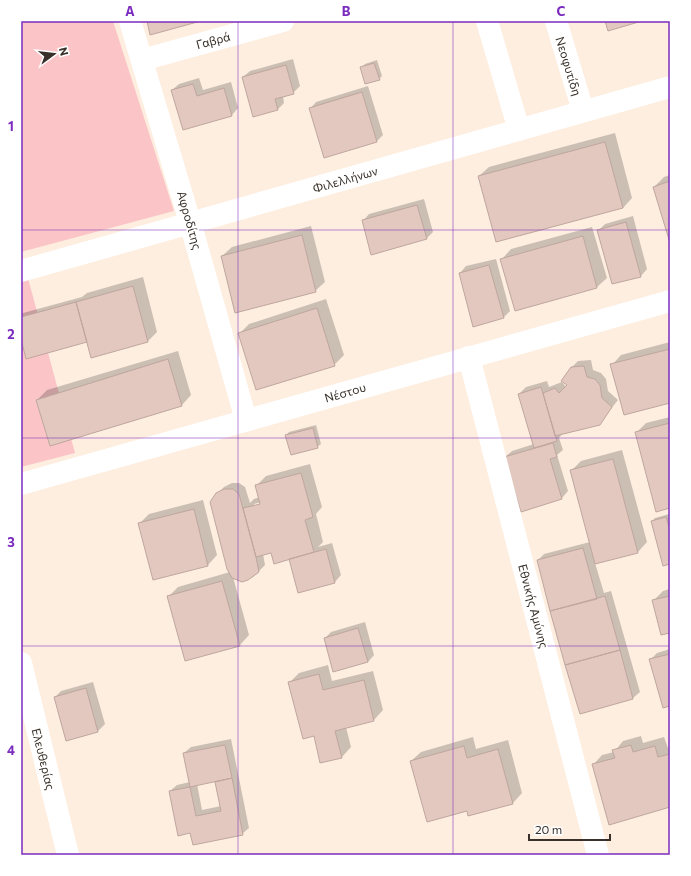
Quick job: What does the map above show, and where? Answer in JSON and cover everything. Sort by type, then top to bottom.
[{"type":"street","name":"Αφροδίτης","points":[[130,21],[190,222],[246,420]]},
{"type":"street","name":"Γαβρά","points":[[142,60],[283,21]]},
{"type":"street","points":[[487,21],[519,130]]},
{"type":"street","name":"Νεοφυτίδη","points":[[556,21],[583,111]]},
{"type":"street","name":"Φιλελλήνων","points":[[21,272],[190,222],[670,87]]},
{"type":"street","name":"Νέστου","points":[[21,484],[670,301]]},
{"type":"street","name":"Εθνικής Αμύνης","points":[[469,357],[598,855]]},
{"type":"street","name":"Ελευθερίας","points":[[21,663],[68,855]]},
{"type":"shaded area","points":[[21,21],[113,21],[174,211],[21,252]]},
{"type":"shaded area","points":[[21,252],[75,453],[21,467]]},
{"type":"building","points":[[147,21],[201,21],[150,35]]},
{"type":"building","points":[[605,21],[642,21],[608,31]]},
{"type":"building","points":[[374,63],[380,80],[365,84],[360,67]]},
{"type":"building","points":[[286,65],[294,94],[275,99],[278,110],[253,117],[242,77]]},
{"type":"building","points":[[193,84],[197,96],[224,88],[232,116],[183,130],[171,90]]},
{"type":"building","points":[[362,92],[377,142],[324,158],[309,108]]},
{"type":"building","points":[[605,142],[623,208],[496,242],[478,176]]},
{"type":"building","points":[[670,181],[670,243],[653,187]]},
{"type":"building","points":[[417,205],[427,239],[371,255],[362,220]]},
{"type":"building","points":[[626,222],[641,277],[612,284],[597,230]]},
{"type":"building","points":[[302,235],[316,292],[235,313],[221,256]]},
{"type":"building","points":[[583,236],[597,288],[515,311],[500,259]]},
{"type":"building","points":[[489,265],[504,318],[473,327],[459,273]]},
{"type":"building","points":[[133,286],[148,342],[91,358],[76,302]]},
{"type":"building","points":[[76,302],[87,342],[26,359],[21,339],[21,317]]},
{"type":"building","points":[[317,308],[335,366],[256,390],[238,333]]},
{"type":"building","points":[[670,349],[670,403],[624,415],[610,364]]},
{"type":"building","points":[[168,359],[182,406],[50,446],[36,400]]},
{"type":"building","points":[[584,366],[587,377],[595,379],[600,385],[602,398],[612,407],[600,425],[555,436],[543,393],[555,388],[559,393],[567,385],[561,381],[571,367]]},
{"type":"building","points":[[541,387],[557,441],[534,448],[518,394]]},
{"type":"building","points":[[670,423],[670,508],[656,512],[635,432]]},
{"type":"building","points":[[313,428],[318,448],[291,455],[285,435]]},
{"type":"building","points":[[553,443],[557,457],[550,459],[562,499],[521,512],[504,457]]},
{"type":"building","points":[[613,459],[638,553],[595,564],[570,470]]},
{"type":"building","points":[[301,473],[313,517],[305,520],[314,552],[274,564],[271,553],[256,557],[243,508],[260,504],[255,485]]},
{"type":"building","points":[[224,489],[233,489],[239,494],[259,572],[248,580],[242,582],[232,578],[227,569],[210,502],[216,493]]},
{"type":"building","points":[[194,509],[208,566],[153,580],[138,523]]},
{"type":"building","points":[[666,517],[670,530],[670,564],[663,566],[651,521]]},
{"type":"building","points":[[583,548],[597,599],[550,611],[537,560]]},
{"type":"building","points":[[326,549],[335,583],[298,593],[289,559]]},
{"type":"building","points":[[222,581],[240,646],[185,661],[167,596]]},
{"type":"building","points":[[605,596],[620,650],[565,665],[550,611]]},
{"type":"building","points":[[670,596],[670,633],[661,635],[652,600]]},
{"type":"building","points":[[358,628],[368,662],[333,672],[324,638]]},
{"type":"building","points":[[620,650],[633,699],[580,714],[565,665]]},
{"type":"building","points":[[670,654],[670,706],[663,708],[649,659]]},
{"type":"building","points":[[319,674],[323,690],[364,680],[374,721],[335,731],[342,758],[320,763],[314,736],[303,739],[288,682]]},
{"type":"building","points":[[86,688],[98,732],[66,741],[54,697]]},
{"type":"building","points":[[225,745],[232,778],[190,787],[183,753]]},
{"type":"building","points":[[631,745],[633,752],[655,746],[658,757],[670,754],[670,807],[609,825],[592,764],[615,758],[612,750]]},
{"type":"building","points":[[464,746],[467,758],[498,749],[513,804],[468,816],[467,811],[427,822],[410,761]]},
{"type":"building","points":[[232,778],[243,835],[193,845],[190,833],[178,836],[169,791],[190,787],[196,816],[221,811],[215,782]]}]
